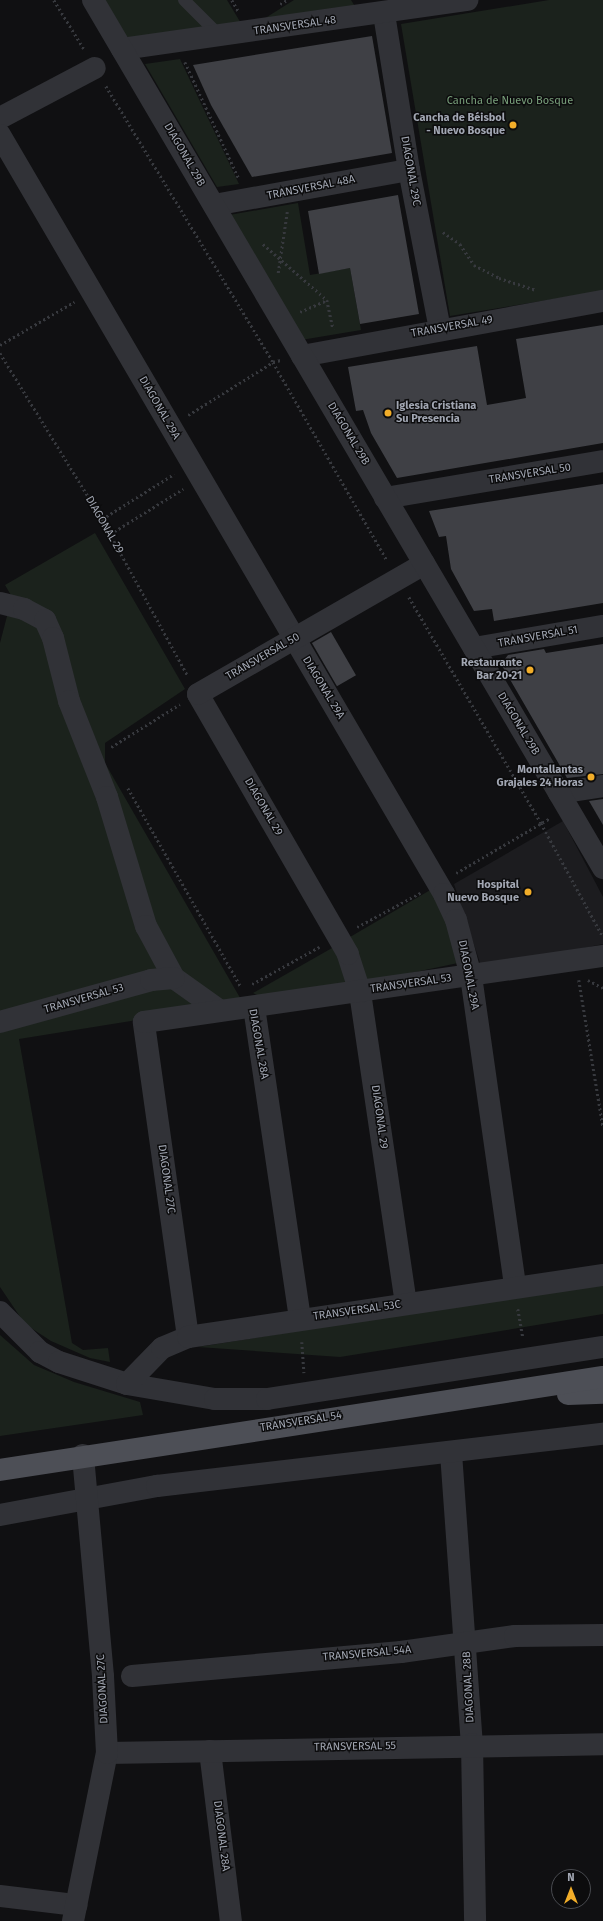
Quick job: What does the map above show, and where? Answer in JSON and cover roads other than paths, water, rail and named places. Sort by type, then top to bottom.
[{"type":"main road","name":"TRANSVERSAL 54","points":[[0,1470],[84,1455],[390,1408],[491,1396],[603,1377]]},
{"type":"main road","points":[[491,1396],[603,1393]]},
{"type":"street","name":"DIAGONAL 29B","points":[[93,0],[603,868]]},
{"type":"street","name":"TRANSVERSAL 48","points":[[122,49],[176,43],[384,14],[468,0]]},
{"type":"street","name":"DIAGONAL 29C","points":[[384,14],[409,170],[440,329]]},
{"type":"street","points":[[0,118],[96,68]]},
{"type":"street","name":"DIAGONAL 29A","points":[[0,135],[438,882],[456,920],[471,976],[515,1287]]},
{"type":"street","name":"TRANSVERSAL 48A","points":[[214,205],[249,200],[409,170]]},
{"type":"street","name":"TRANSVERSAL 49","points":[[302,356],[440,329],[603,301]]},
{"type":"street","name":"TRANSVERSAL 50","points":[[385,498],[603,461]]},
{"type":"street","name":"TRANSVERSAL 50","points":[[198,694],[295,639],[397,578],[424,564]]},
{"type":"street","points":[[0,603],[24,609],[45,620],[53,638],[69,701],[107,797],[146,926],[174,978],[219,1010]]},
{"type":"street","name":"TRANSVERSAL 51","points":[[474,648],[603,626]]},
{"type":"street","name":"DIAGONAL 29","points":[[198,694],[348,954],[360,992],[406,1304]]},
{"type":"street","points":[[559,793],[603,786]]},
{"type":"street","name":"TRANSVERSAL 53","points":[[144,1022],[219,1010],[254,1007],[603,956]]},
{"type":"street","name":"TRANSVERSAL 53","points":[[9,1020],[151,980],[174,978]]},
{"type":"street","name":"DIAGONAL 28A","points":[[254,1007],[300,1319]]},
{"type":"street","name":"DIAGONAL 27C","points":[[144,1022],[188,1337]]},
{"type":"street","name":"TRANSVERSAL 53C","points":[[127,1384],[162,1348],[188,1337],[515,1287],[603,1276]]},
{"type":"street","points":[[0,1312],[40,1352],[82,1371],[127,1384],[215,1399],[267,1399],[603,1347]]},
{"type":"street","points":[[0,1515],[89,1496],[603,1434]]},
{"type":"street","name":"DIAGONAL 28B","points":[[451,1453],[467,1641],[472,1744],[475,1921]]},
{"type":"street","name":"DIAGONAL 27C","points":[[75,1913],[113,1753],[84,1455]]},
{"type":"street","name":"TRANSVERSAL 54A","points":[[132,1676],[402,1652],[467,1641],[515,1636],[603,1635]]},
{"type":"street","name":"TRANSVERSAL 55","points":[[113,1753],[472,1744],[603,1744]]},
{"type":"street","name":"DIAGONAL 28A","points":[[210,1751],[231,1921]]},
{"type":"street","points":[[0,1896],[75,1913]]},
{"type":"lane","points":[[184,0],[220,37]]},
{"type":"place","name":"Cancha de Béisbol - Nuevo Bosque","points":[[513,125]]},
{"type":"place","name":"Iglesia Cristiana Su Presencia","points":[[388,413]]},
{"type":"place","name":"Restaurante Bar 20•21","points":[[530,670]]},
{"type":"place","name":"Montallantas Grajales 24 Horas","points":[[591,777]]},
{"type":"place","name":"Hospital Nuevo Bosque","points":[[528,892]]},
{"type":"park label","name":"Cancha de Nuevo Bosque","points":[[510,101]]}]
